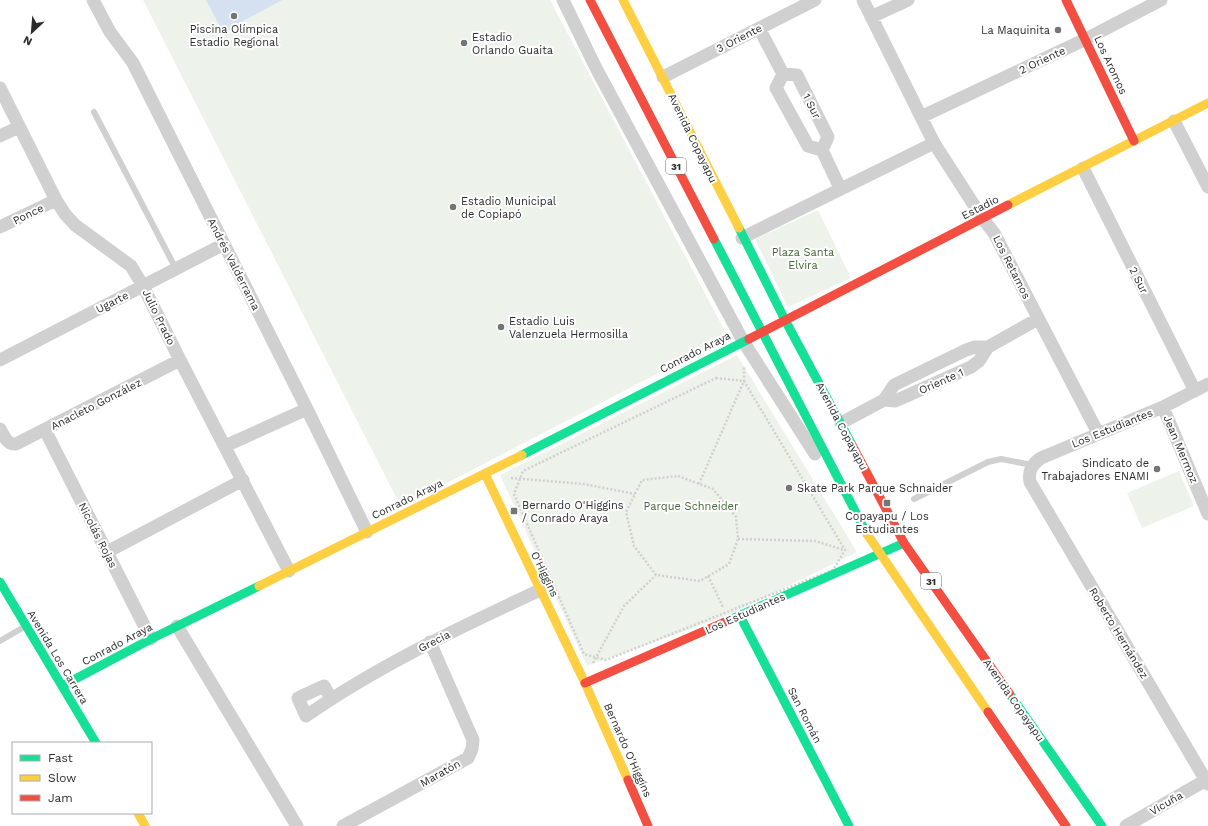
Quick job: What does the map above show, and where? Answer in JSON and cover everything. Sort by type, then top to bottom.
[{"type":"main road","name":"31","points":[[590,0],[871,542],[1066,826]]},
{"type":"main road","name":"Avenida Copayapu","points":[[624,0],[742,238],[904,543],[1102,826]]},
{"type":"main road","name":"Los Aromos","points":[[1066,0],[1134,141]]},
{"type":"main road","name":"Estadio","points":[[762,332],[1208,103]]},
{"type":"main road","name":"Conrado Araya","points":[[62,686],[151,639],[485,474],[762,332]]},
{"type":"main road","name":"O'Higgins","points":[[485,474],[586,684]]},
{"type":"main road","name":"Los Estudiantes","points":[[586,684],[904,543]]},
{"type":"main road","name":"Avenida Los Carrera","points":[[0,582],[95,742]]},
{"type":"main road","name":"San Román","points":[[740,616],[849,826]]},
{"type":"main road","name":"Bernardo O'Higgins","points":[[586,684],[648,826]]},
{"type":"main road","points":[[139,814],[145,826]]},
{"type":"street","name":"Andrés Valderrama","points":[[93,0],[110,32],[133,63],[307,409],[367,532]]},
{"type":"street","name":"3 Oriente","points":[[663,77],[815,0]]},
{"type":"street","name":"Los Retamos","points":[[863,0],[934,143],[983,219],[994,233],[1098,433]]},
{"type":"street","points":[[871,17],[908,0]]},
{"type":"street","name":"2 Oriente","points":[[921,117],[1086,39],[1161,0]]},
{"type":"street","points":[[565,3],[596,68],[743,341],[871,542]]},
{"type":"street","points":[[759,28],[783,74]]},
{"type":"street","name":"1 Sur","points":[[783,74],[797,75],[828,137],[822,150],[808,146],[776,88],[783,74]]},
{"type":"street","name":"Julio Prado","points":[[0,88],[56,200],[65,214],[75,225],[131,266],[144,286],[180,360],[289,571]]},
{"type":"street","points":[[1174,120],[1208,187]]},
{"type":"street","points":[[0,136],[20,127]]},
{"type":"street","points":[[742,238],[840,188],[934,143]]},
{"type":"street","points":[[822,150],[840,188]]},
{"type":"street","name":"2 Sur","points":[[1083,168],[1195,391]]},
{"type":"street","name":"Ponce","points":[[0,228],[56,200]]},
{"type":"street","name":"Ugarte","points":[[0,360],[224,244]]},
{"type":"street","name":"Oriente 1","points":[[884,400],[895,401],[971,367],[979,361],[988,347],[1038,319]]},
{"type":"street","name":"Oriente 1","points":[[841,423],[884,400],[894,385],[966,350],[975,347],[988,347]]},
{"type":"street","name":"Anacleto González","points":[[0,429],[7,441],[11,444],[16,444],[180,360]]},
{"type":"street","name":"Los Estudiantes","points":[[1032,465],[1041,458],[1163,407],[1208,384]]},
{"type":"street","name":"Jean Mermoz","points":[[1163,407],[1208,514]]},
{"type":"street","points":[[225,446],[307,409]]},
{"type":"street","name":"Nicolás Rojas","points":[[45,430],[151,639]]},
{"type":"street","name":"Roberto Hernández","points":[[1032,465],[1029,474],[1030,482],[1207,781]]},
{"type":"street","points":[[107,552],[243,480]]},
{"type":"street","name":"Grecia","points":[[331,698],[430,642],[540,590]]},
{"type":"street","points":[[177,626],[297,826]]},
{"type":"street","name":"Maratón","points":[[343,826],[468,758],[472,749],[473,740],[430,642]]},
{"type":"street","name":"Vicuña","points":[[1126,826],[1207,781]]},
{"type":"lane","points":[[94,112],[176,269]]},
{"type":"lane","points":[[914,499],[988,462],[1001,459],[1032,465]]},
{"type":"lane","points":[[0,641],[26,626]]},
{"type":"path","points":[[744,381],[716,378],[523,471],[514,494],[584,654],[606,660],[726,613],[833,570],[845,550]]},
{"type":"path","points":[[699,484],[744,381]]},
{"type":"path","points":[[744,381],[845,550]]},
{"type":"path","points":[[678,476],[699,484],[712,489],[736,517],[738,539],[729,564],[700,581],[656,575],[634,546],[626,512],[642,480],[678,476]]},
{"type":"path","points":[[520,480],[584,484],[635,494]]},
{"type":"path","points":[[738,539],[815,541],[845,550]]},
{"type":"path","points":[[595,657],[624,606],[656,575]]},
{"type":"path","points":[[708,576],[726,613]]},
{"type":"path","points":[[726,613],[740,616]]},
{"type":"green space","name":"Estadio Municipal de Copiapó","points":[[143,0],[550,0],[728,337],[401,507]]},
{"type":"green space","name":"Plaza Santa Elvira","points":[[818,210],[851,278],[788,307],[755,239]]},
{"type":"green space","name":"Parque Schneider","points":[[737,355],[857,552],[727,616],[587,666],[500,475]]},
{"type":"green space","points":[[1179,471],[1194,506],[1142,528],[1127,493]]},
{"type":"water","name":"Piscina Olímpica Estadio Regional","points":[[206,0],[282,0],[223,32]]},
{"type":"traffic: fast","points":[[739,228],[785,320],[852,445]]},
{"type":"traffic: fast","points":[[714,239],[867,534]]},
{"type":"traffic: fast","points":[[522,455],[749,339]]},
{"type":"traffic: fast","points":[[727,621],[904,543]]},
{"type":"traffic: fast","points":[[0,582],[95,742]]},
{"type":"traffic: fast","points":[[62,686],[151,639],[259,586]]},
{"type":"traffic: fast","points":[[740,616],[849,826]]},
{"type":"traffic: fast","points":[[1009,693],[1102,826]]},
{"type":"traffic: slow","points":[[623,0],[739,228]]},
{"type":"traffic: slow","points":[[1008,205],[1208,103]]},
{"type":"traffic: slow","points":[[259,586],[522,455]]},
{"type":"traffic: slow","points":[[485,474],[585,683],[628,780]]},
{"type":"traffic: slow","points":[[867,534],[988,712]]},
{"type":"traffic: slow","points":[[139,814],[145,826]]},
{"type":"traffic: jam","points":[[590,0],[714,239]]},
{"type":"traffic: jam","points":[[1066,0],[1134,141]]},
{"type":"traffic: jam","points":[[749,339],[1008,205]]},
{"type":"traffic: jam","points":[[852,445],[904,543],[1009,693]]},
{"type":"traffic: jam","points":[[585,683],[727,621]]},
{"type":"traffic: jam","points":[[988,712],[1066,826]]},
{"type":"traffic: jam","points":[[628,780],[648,826]]},
{"type":"place","name":"Piscina Olímpica Estadio Regional","points":[[234,16]]},
{"type":"place","name":"La Maquinita","points":[[1058,30]]},
{"type":"place","name":"Estadio Orlando Guaita","points":[[464,43]]},
{"type":"place","name":"Estadio Municipal de Copiapó","points":[[453,207]]},
{"type":"place","name":"Estadio Luis Valenzuela Hermosilla","points":[[501,327]]},
{"type":"place","name":"Sindicato de Trabajadores ENAMI","points":[[1157,469]]},
{"type":"place","name":"Skate Park Parque Schnaider","points":[[789,488]]},
{"type":"place","name":"Copayapu / Los Estudiantes","points":[[887,503]]},
{"type":"place","name":"Bernardo O'Higgins / Conrado Araya","points":[[514,511]]}]
